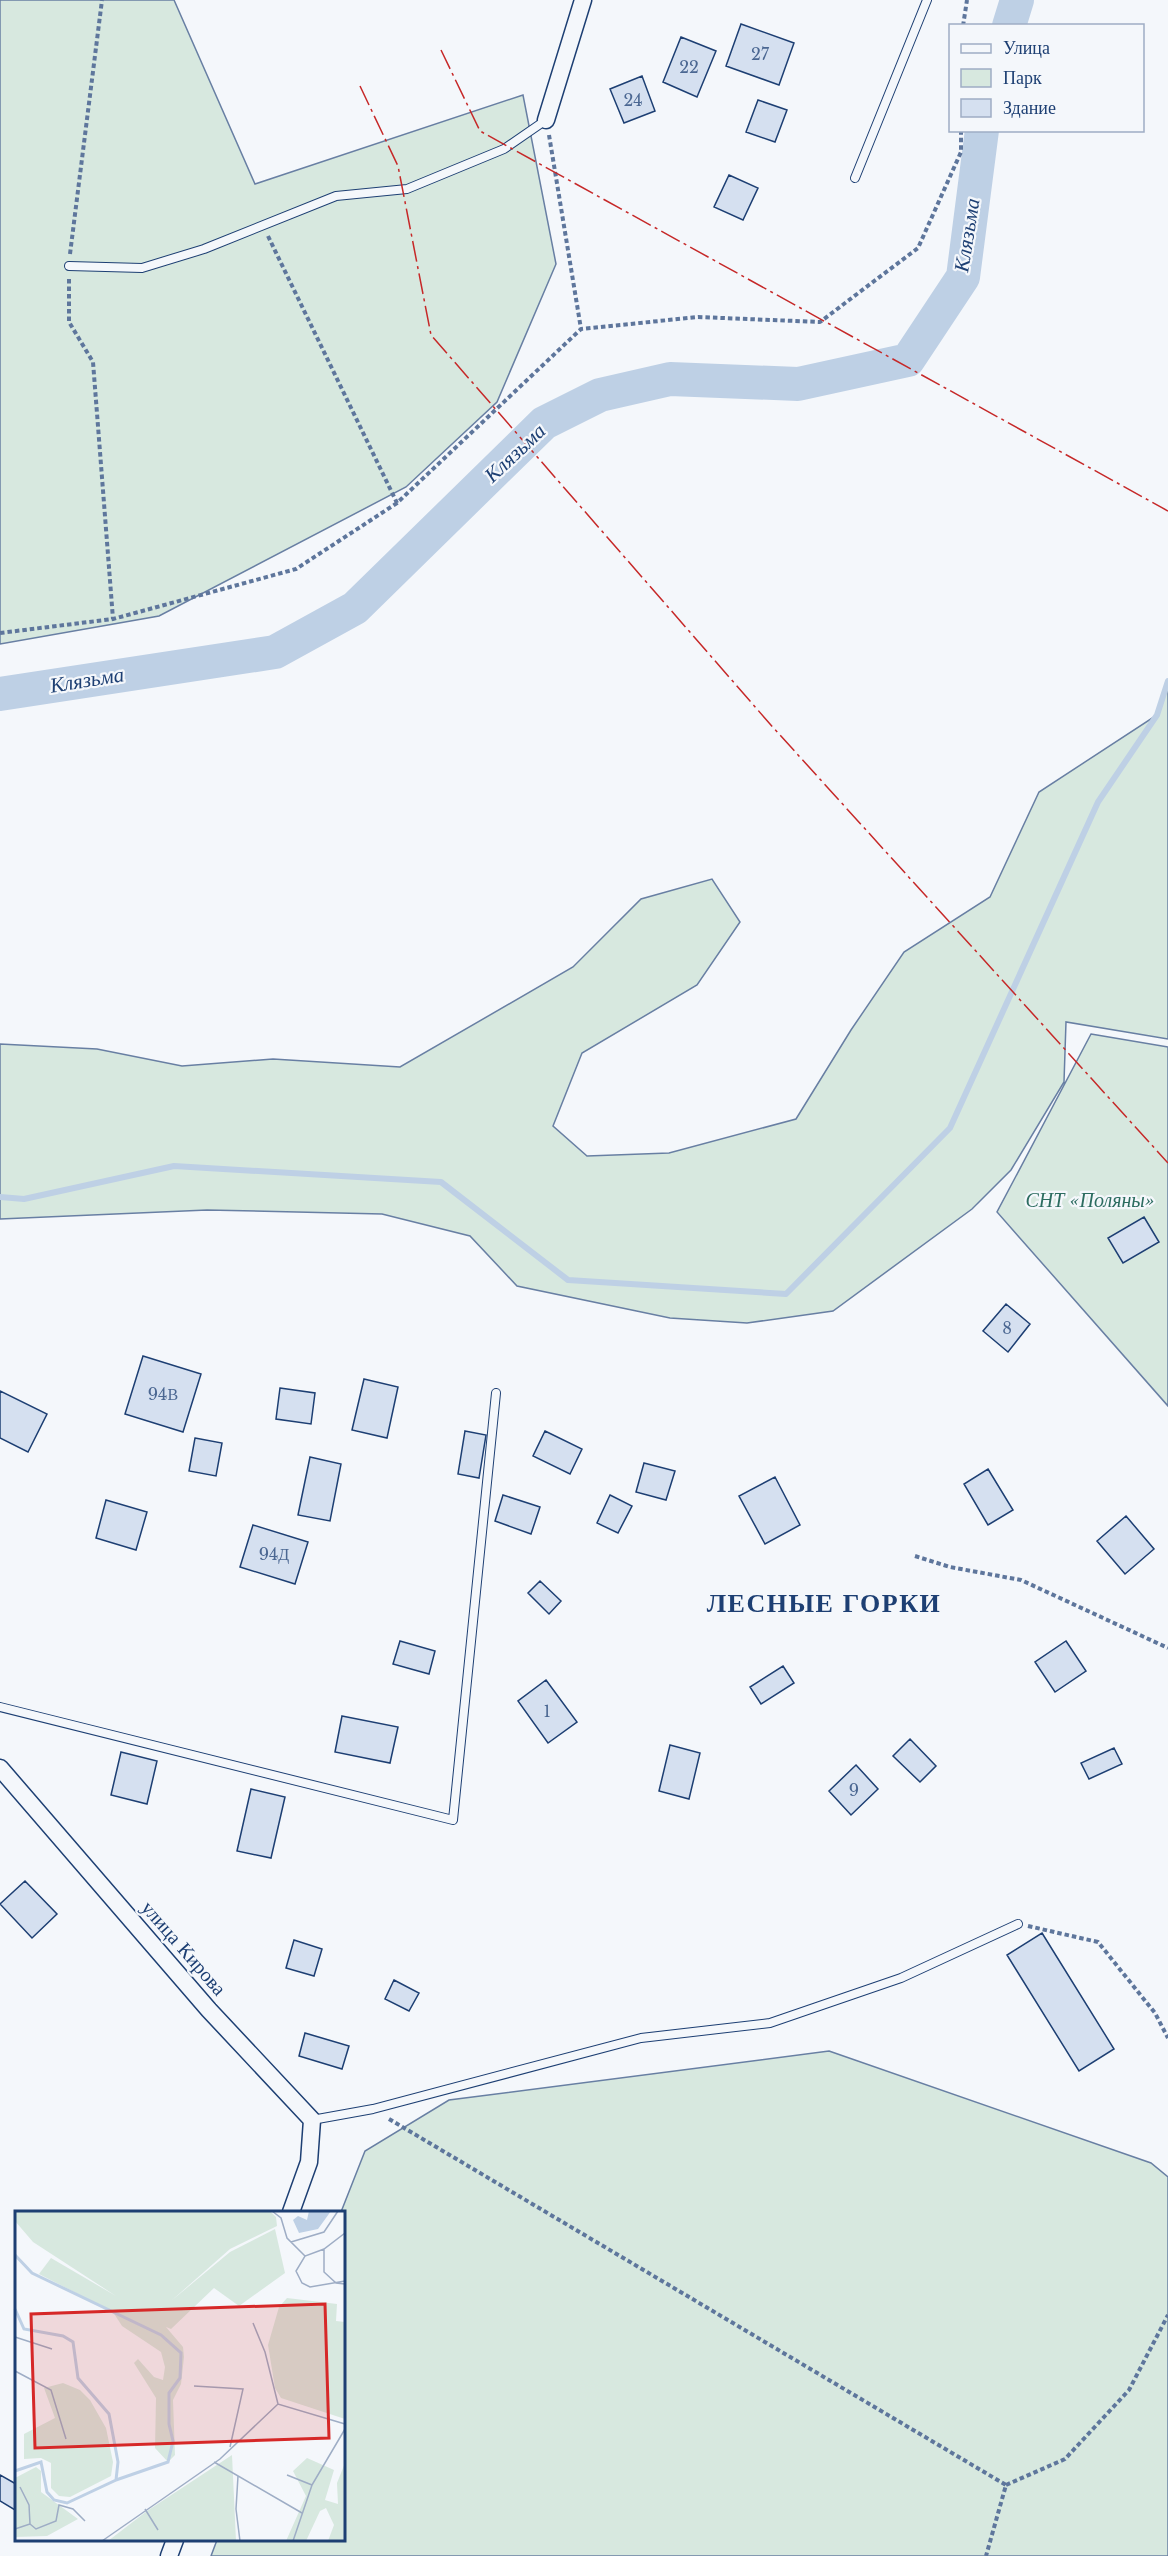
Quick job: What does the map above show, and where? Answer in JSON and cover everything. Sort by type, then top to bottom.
[{"type":"street","points":[[546,120],[583,0]]},
{"type":"street","name":"улица Кирова","points":[[0,1768],[209,2010],[312,2120]]},
{"type":"street","points":[[291,2211],[309,2162],[312,2120]]},
{"type":"street","points":[[170,2556],[175,2541]]},
{"type":"lane","points":[[855,178],[927,0]]},
{"type":"lane","points":[[69,266],[141,267],[204,249],[336,196],[407,189],[504,149],[546,120]]},
{"type":"lane","points":[[0,1707],[453,1820],[496,1392]]},
{"type":"lane","points":[[312,2120],[373,2109],[641,2038],[770,2023],[901,1978],[1018,1924]]},
{"type":"path","points":[[102,0],[69,266],[69,322],[93,362],[113,619]]},
{"type":"path","points":[[963,24],[968,0]]},
{"type":"path","points":[[546,120],[581,329]]},
{"type":"path","points":[[0,633],[113,619],[296,569],[397,503],[581,329],[698,317],[820,322],[918,248],[961,152],[961,132]]},
{"type":"path","points":[[262,224],[397,503]]},
{"type":"path","points":[[915,1556],[950,1567],[1021,1580],[1168,1648]]},
{"type":"path","points":[[1018,1924],[1098,1942],[1155,2013],[1168,2038]]},
{"type":"path","points":[[373,2109],[1006,2486]]},
{"type":"path","points":[[986,2556],[1006,2486],[1065,2459],[1129,2390],[1168,2315]]},
{"type":"green space","points":[[0,0],[174,0],[255,184],[523,95],[556,264],[497,402],[406,487],[159,616],[0,644]]},
{"type":"green space","points":[[1168,681],[1168,1039],[1066,1022],[1064,1082],[1011,1170],[972,1209],[833,1311],[747,1323],[670,1318],[517,1286],[470,1236],[382,1214],[207,1210],[0,1219],[0,1044],[97,1049],[182,1066],[273,1059],[400,1067],[573,967],[641,899],[712,879],[740,922],[697,985],[582,1053],[553,1126],[587,1156],[669,1153],[796,1119],[851,1030],[904,952],[990,897],[1039,792],[1157,715]]},
{"type":"green space","name":"СНТ «Поляны»","points":[[1091,1034],[1168,1047],[1168,1406],[997,1212]]},
{"type":"green space","points":[[829,2051],[1151,2163],[1168,2177],[1168,2556],[211,2556],[217,2541],[345,2541],[345,2211],[341,2211],[365,2151],[449,2100]]},
{"type":"building","points":[[741,24],[794,43],[779,85],[726,66]]},
{"type":"building","points":[[681,37],[716,51],[697,97],[663,82]]},
{"type":"building","points":[[642,76],[655,111],[624,123],[610,89]]},
{"type":"building","points":[[758,100],[787,110],[775,142],[746,132]]},
{"type":"building","points":[[729,175],[758,188],[743,220],[714,207]]},
{"type":"building","points":[[1144,1217],[1159,1242],[1123,1263],[1108,1238]]},
{"type":"building","points":[[1006,1304],[1030,1324],[1008,1352],[983,1331]]},
{"type":"building","points":[[143,1356],[201,1374],[183,1432],[125,1414]]},
{"type":"building","points":[[364,1379],[398,1387],[387,1438],[352,1430]]},
{"type":"building","points":[[280,1388],[315,1393],[311,1424],[276,1419]]},
{"type":"building","points":[[0,1391],[47,1414],[28,1452],[0,1438]]},
{"type":"building","points":[[465,1431],[486,1435],[479,1478],[458,1474]]},
{"type":"building","points":[[545,1431],[582,1449],[570,1474],[533,1456]]},
{"type":"building","points":[[195,1438],[222,1443],[216,1476],[189,1471]]},
{"type":"building","points":[[310,1457],[341,1464],[330,1521],[298,1515]]},
{"type":"building","points":[[644,1463],[675,1471],[666,1500],[636,1492]]},
{"type":"building","points":[[988,1469],[1013,1510],[988,1525],[964,1484]]},
{"type":"building","points":[[775,1477],[800,1525],[765,1544],[739,1496]]},
{"type":"building","points":[[503,1495],[540,1507],[531,1534],[495,1521]]},
{"type":"building","points":[[610,1495],[632,1506],[618,1533],[597,1523]]},
{"type":"building","points":[[106,1500],[147,1512],[136,1550],[96,1538]]},
{"type":"building","points":[[1126,1516],[1154,1549],[1125,1574],[1097,1541]]},
{"type":"building","points":[[253,1525],[308,1542],[295,1584],[240,1567]]},
{"type":"building","points":[[540,1581],[561,1601],[549,1614],[528,1593]]},
{"type":"building","points":[[400,1641],[435,1651],[429,1674],[393,1664]]},
{"type":"building","points":[[1066,1641],[1086,1671],[1055,1692],[1035,1662]]},
{"type":"building","points":[[783,1666],[794,1683],[761,1704],[750,1687]]},
{"type":"building","points":[[546,1680],[577,1722],[548,1743],[518,1701]]},
{"type":"building","points":[[342,1716],[398,1727],[390,1763],[335,1752]]},
{"type":"building","points":[[910,1739],[936,1766],[920,1782],[893,1756]]},
{"type":"building","points":[[670,1745],[700,1753],[689,1799],[659,1791]]},
{"type":"building","points":[[1114,1748],[1122,1764],[1089,1779],[1081,1763]]},
{"type":"building","points":[[121,1752],[157,1761],[147,1804],[111,1795]]},
{"type":"building","points":[[856,1765],[878,1789],[851,1815],[829,1791]]},
{"type":"building","points":[[251,1789],[285,1797],[271,1858],[237,1851]]},
{"type":"building","points":[[25,1881],[57,1914],[32,1938],[0,1904]]},
{"type":"building","points":[[1042,1933],[1114,2049],[1079,2071],[1007,1955]]},
{"type":"building","points":[[294,1940],[322,1949],[314,1976],[286,1968]]},
{"type":"building","points":[[394,1980],[419,1993],[409,2011],[385,1999]]},
{"type":"building","points":[[305,2033],[349,2046],[342,2069],[299,2056]]},
{"type":"building","points":[[0,2475],[15,2483],[15,2510],[0,2501]]},
{"type":"waterway","name":"Клязьма","points":[[1010,24],[1017,0]]},
{"type":"waterway","name":"Клязьма","points":[[0,694],[275,652],[355,608],[544,423],[600,395],[670,379],[798,384],[908,360],[963,277],[982,132]]},
{"type":"waterway","points":[[0,1197],[24,1199],[174,1166],[441,1182],[568,1280],[786,1294],[950,1128],[1098,802],[1157,715],[1168,681]]},
{"type":"power","points":[[441,50],[480,131],[1168,511]]},
{"type":"power","points":[[360,86],[398,166],[431,335],[770,724],[1168,1163]]},
{"type":"district","name":"ЛЕСНЫЕ ГОРКИ","points":[[824,1603]]}]
